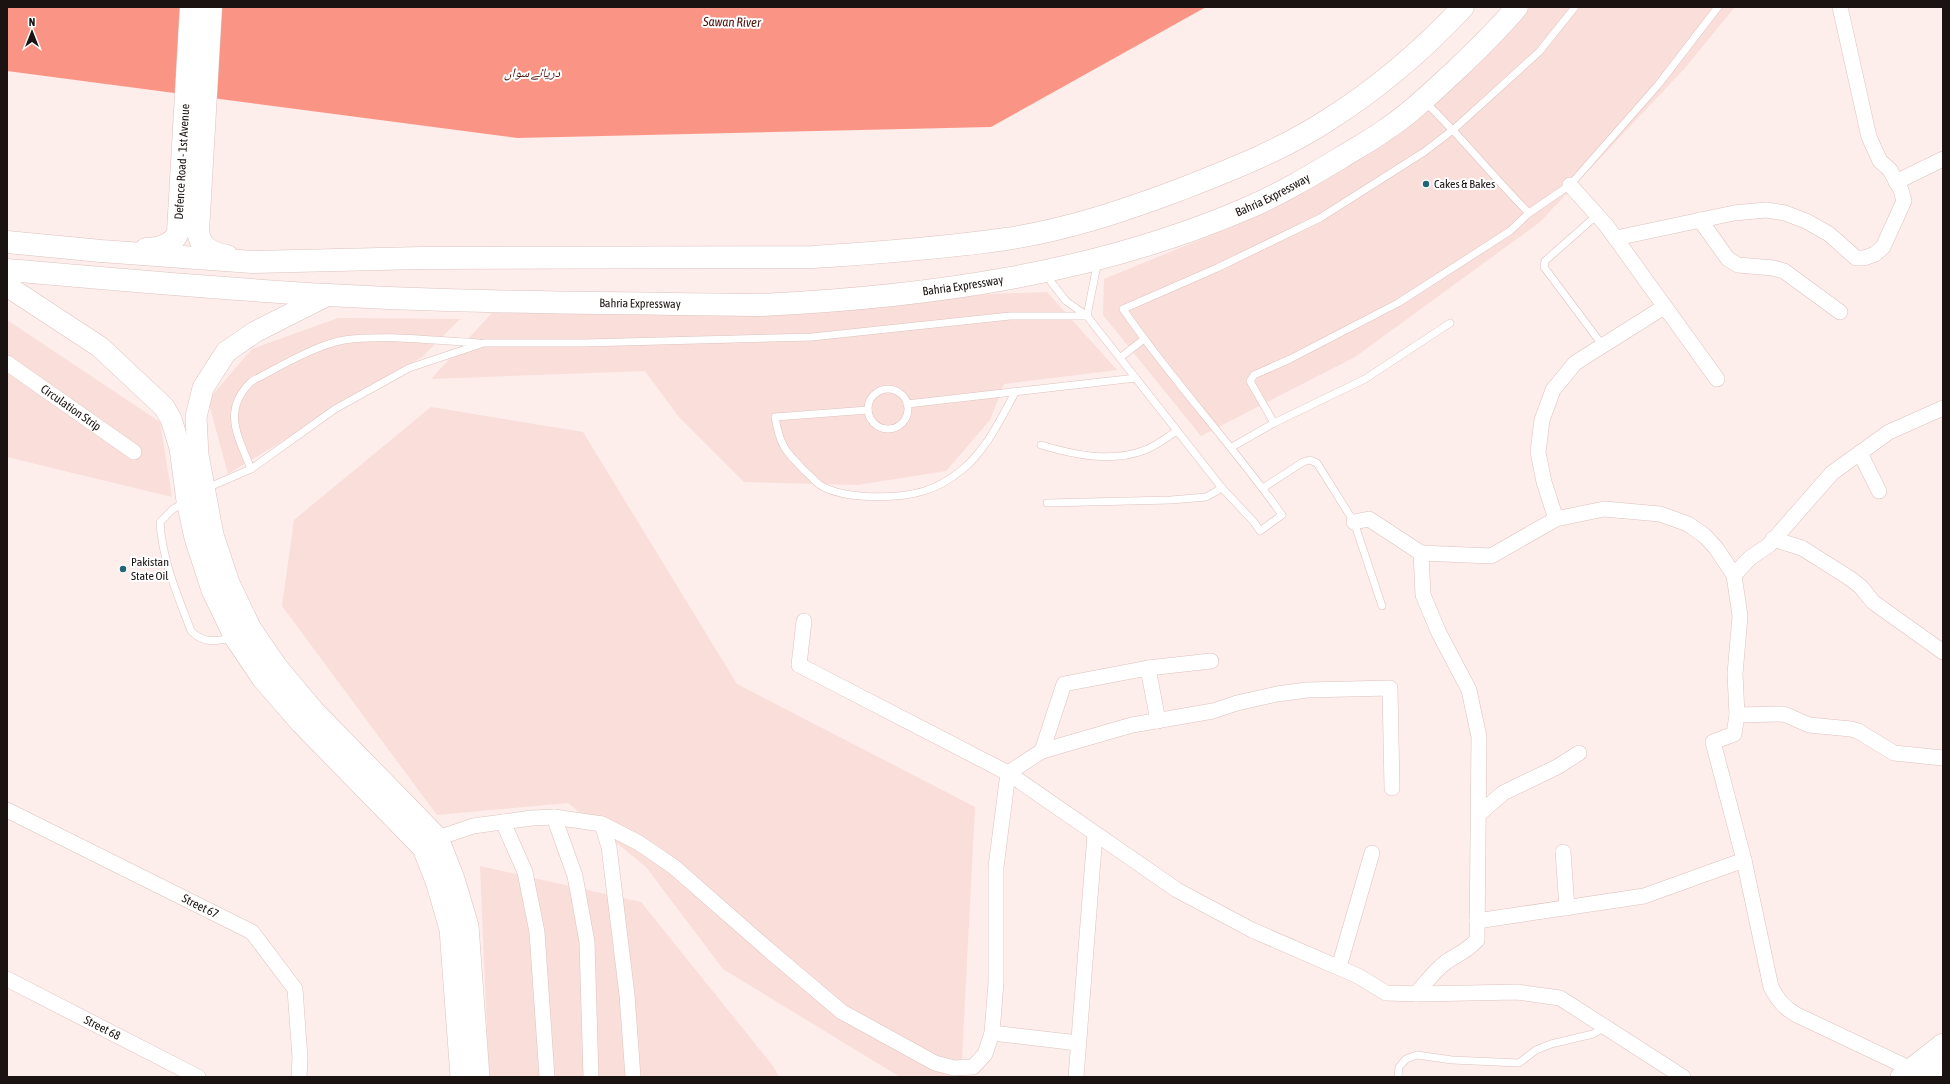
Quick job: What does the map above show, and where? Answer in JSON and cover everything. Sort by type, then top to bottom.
[{"type":"main road","name":"Defence Road - 1st Avenue","points":[[188,232],[191,7]]},
{"type":"main road","name":"Defence Road - 1st Avenue","points":[[188,232],[212,7]]},
{"type":"main road","points":[[7,242],[101,251],[252,262],[421,258],[813,257],[878,253],[1007,239],[1069,226],[1131,208],[1230,170],[1285,144],[1328,120],[1398,69],[1463,7]]},
{"type":"main road","name":"Bahria Expressway","points":[[7,270],[154,283],[328,295],[440,300],[761,305],[814,302],[963,286],[1042,272],[1098,259],[1182,233],[1250,207],[1305,179],[1385,131],[1424,100],[1498,30],[1517,7]]},
{"type":"main road","name":"Defence Road - 1st Avenue","points":[[101,251],[154,249],[168,244],[188,232]]},
{"type":"main road","name":"Defence Road - 1st Avenue","points":[[188,232],[214,254],[252,262]]},
{"type":"main road","points":[[7,286],[100,347],[164,407],[171,419],[195,495],[213,535],[229,583],[251,629],[277,667],[314,711],[438,838],[454,878],[468,926],[479,1077]]},
{"type":"main road","points":[[328,295],[255,332],[226,352],[203,388],[196,417],[198,455],[195,495],[195,538],[212,590],[235,638],[262,678],[301,723],[423,848],[437,884],[450,929],[461,1077]]},
{"type":"main road","points":[[1910,1071],[1943,1044]]},
{"type":"main road","points":[[1910,1071],[1943,1069]]},
{"type":"street","points":[[1616,238],[1734,213],[1766,210],[1786,213],[1806,221],[1829,234],[1856,258],[1864,258],[1875,254],[1883,247],[1904,201],[1901,190],[1890,170],[1880,161],[1869,137],[1840,7]]},
{"type":"street","points":[[1896,182],[1943,159]]},
{"type":"street","points":[[1570,185],[1616,238],[1717,379]]},
{"type":"street","points":[[1700,220],[1728,260],[1738,264],[1772,268],[1784,272],[1840,312]]},
{"type":"street","points":[[1556,519],[1544,482],[1538,452],[1542,420],[1553,390],[1574,363],[1664,307]]},
{"type":"street","name":"Circulation Strip","points":[[7,363],[134,452]]},
{"type":"street","points":[[1734,575],[1750,558],[1769,545],[1832,473],[1889,432],[1943,408]]},
{"type":"street","points":[[1860,453],[1879,491]]},
{"type":"street","points":[[1354,522],[1369,519],[1421,553],[1491,556],[1556,519],[1604,509],[1660,514],[1688,524],[1705,536],[1719,552],[1734,575],[1740,616],[1735,674],[1737,715],[1734,734],[1713,742],[1744,860],[1771,987],[1777,999],[1785,1008],[1910,1071]]},
{"type":"street","points":[[1773,539],[1802,548],[1851,579],[1861,587],[1873,602],[1943,652]]},
{"type":"street","points":[[1416,994],[1447,961],[1467,951],[1476,940],[1477,921],[1479,737],[1469,690],[1439,633],[1423,595],[1421,553]]},
{"type":"street","points":[[804,621],[799,665],[1008,773],[1176,890],[1252,930],[1339,967],[1386,993],[1416,994],[1517,992],[1560,998],[1606,1026],[1683,1077]]},
{"type":"street","points":[[1042,751],[1064,684],[1148,668],[1211,660]]},
{"type":"street","points":[[1148,668],[1158,721]]},
{"type":"street","points":[[438,838],[472,826],[554,817],[602,824],[639,843],[674,867],[842,1012],[935,1063],[954,1068],[973,1068],[986,1054],[992,1033],[996,982],[996,867],[1008,773],[1042,751],[1132,725],[1213,711],[1237,703],[1277,694],[1307,690],[1390,688],[1392,788]]},
{"type":"street","points":[[1737,715],[1784,714],[1809,724],[1851,728],[1894,753],[1943,758]]},
{"type":"street","points":[[1478,814],[1503,793],[1557,767],[1579,753]]},
{"type":"street","name":"Street 67","points":[[7,810],[252,932],[295,989],[300,1058],[299,1077]]},
{"type":"street","points":[[554,817],[575,876],[587,942],[591,1077]]},
{"type":"street","points":[[503,822],[525,872],[537,932],[547,1077]]},
{"type":"street","points":[[602,824],[610,855],[627,995],[633,1077]]},
{"type":"street","points":[[1076,1077],[1095,834]]},
{"type":"street","points":[[1563,852],[1567,908]]},
{"type":"street","points":[[1339,967],[1372,853]]},
{"type":"street","points":[[1477,921],[1644,896],[1744,860]]},
{"type":"street","name":"Street 68","points":[[7,979],[198,1077]]},
{"type":"street","points":[[992,1033],[1078,1043]]},
{"type":"lane","points":[[1042,272],[1066,301],[1087,316],[1222,488],[1254,522],[1260,531],[1282,514],[1232,447],[1144,339],[1123,309],[1217,268],[1320,218],[1424,152],[1454,129],[1539,52],[1575,7]]},
{"type":"lane","points":[[1274,423],[1250,381],[1254,375],[1290,359],[1398,303],[1510,231],[1528,213],[1570,185],[1658,85],[1718,7]]},
{"type":"lane","points":[[1424,100],[1454,129],[1508,193],[1528,213]]},
{"type":"lane","points":[[1597,215],[1545,260],[1544,268],[1603,346]]},
{"type":"lane","points":[[1087,316],[1098,259]]},
{"type":"lane","points":[[251,470],[235,428],[235,404],[242,390],[252,381],[325,345],[344,340],[388,339],[484,343],[586,343],[812,337],[1010,316],[1087,316]]},
{"type":"lane","points":[[1232,447],[1274,423],[1365,379],[1450,323]]},
{"type":"lane","points":[[1120,357],[1144,339]]},
{"type":"lane","points":[[235,638],[212,642],[204,641],[191,632],[161,541],[160,522],[172,509],[195,495],[251,470],[335,409],[409,368],[484,343]]},
{"type":"lane","points":[[907,404],[1136,378]]},
{"type":"lane","points":[[887,388],[897,391],[905,398],[907,404],[908,408],[906,418],[899,426],[889,429],[879,427],[871,420],[868,410],[870,400],[877,392],[887,388]]},
{"type":"lane","points":[[868,410],[775,417],[778,434],[787,453],[820,485],[845,494],[886,496],[903,495],[924,491],[940,485],[964,468],[981,450],[1016,391]]},
{"type":"lane","points":[[1042,445],[1063,452],[1086,455],[1124,456],[1146,450],[1177,431]]},
{"type":"lane","points":[[1263,488],[1303,462],[1310,460],[1317,463],[1354,522],[1382,606]]},
{"type":"lane","points":[[1047,503],[1170,500],[1206,497],[1222,488]]},
{"type":"lane","points":[[1398,1077],[1399,1068],[1406,1059],[1417,1055],[1452,1060],[1519,1063],[1541,1048],[1593,1034],[1606,1026]]},
{"type":"shaded area","points":[[1524,7],[1735,7],[1684,69],[1540,222],[1355,357],[1201,436],[1103,315],[1104,279],[1256,217],[1401,132],[1437,102]]},
{"type":"shaded area","points":[[1047,292],[1117,370],[1004,384],[990,420],[946,471],[857,485],[744,482],[679,417],[645,371],[431,379],[492,313]]},
{"type":"shaded area","points":[[338,318],[460,319],[422,357],[228,474],[208,400],[252,349]]},
{"type":"shaded area","points":[[7,320],[160,422],[172,497],[7,457]]},
{"type":"shaded area","points":[[431,407],[583,432],[737,684],[975,807],[961,1077],[900,1077],[723,969],[646,867],[568,803],[437,815],[282,606],[294,520]]},
{"type":"shaded area","points":[[480,866],[641,902],[773,1066],[779,1077],[489,1077]]},
{"type":"water","name":"دریائے سواں","points":[[7,7],[1206,7],[991,127],[518,138],[7,71]]},
{"type":"place","name":"Cakes & Bakes","points":[[1426,184]]},
{"type":"place","name":"Pakistan State Oil","points":[[123,569]]},
{"type":"water label","name":"Sawan River","points":[[732,22]]}]
